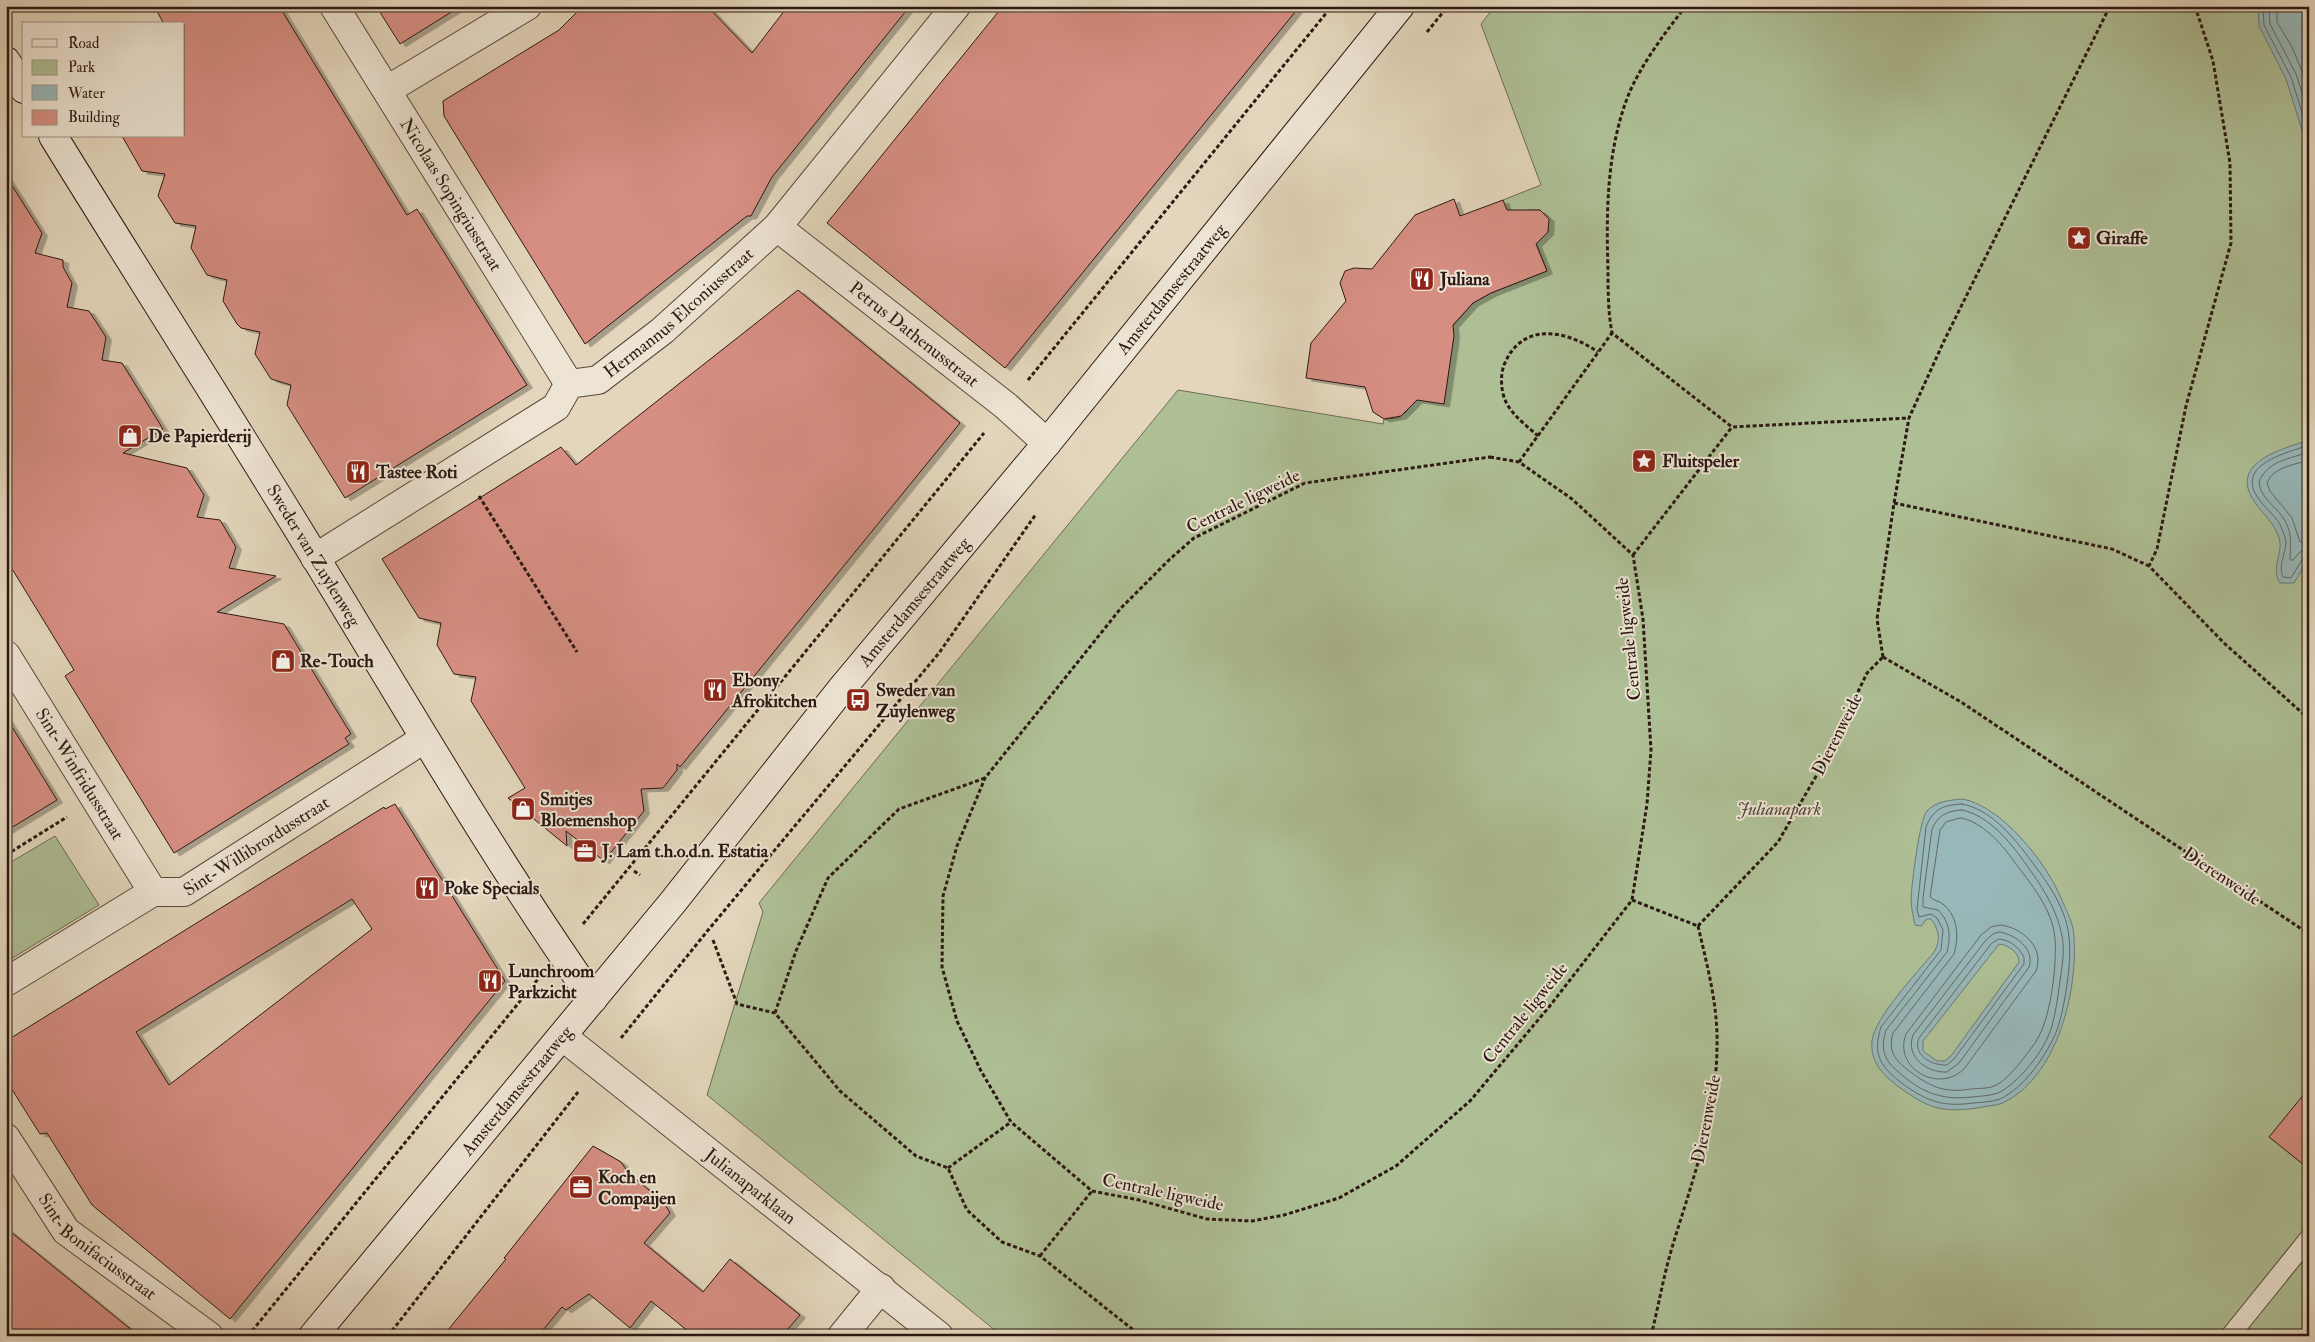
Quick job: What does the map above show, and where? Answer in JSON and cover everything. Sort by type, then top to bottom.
[{"type":"street","name":"Nicolaas Sopingiusstraat","points":[[334,6],[569,384]]},
{"type":"street","points":[[387,90],[527,6]]},
{"type":"street","name":"Hermannus Elconiusstraat","points":[[569,384],[598,380],[662,331],[777,227],[956,6]]},
{"type":"street","name":"Amsterdamsestraatweg","points":[[313,1336],[593,999],[843,687],[1047,443],[1400,6]]},
{"type":"street","points":[[6,61],[22,86]]},
{"type":"street","name":"Sweder van Zuylenweg","points":[[54,138],[315,558],[424,739],[560,952],[593,999]]},
{"type":"street","name":"Petrus Dathenusstraat","points":[[777,227],[1006,406],[1047,443]]},
{"type":"street","points":[[315,558],[556,407],[569,384]]},
{"type":"street","name":"Sint-Winfridusstraat","points":[[6,655],[153,892]]},
{"type":"street","name":"Sint-Willibrordusstraat","points":[[153,892],[184,892],[424,739]]},
{"type":"street","points":[[6,982],[153,892]]},
{"type":"street","name":"Julianaparklaan","points":[[562,1036],[940,1336]]},
{"type":"street","name":"Sint-Bonifaciusstraat","points":[[6,1138],[66,1231],[209,1336]]},
{"type":"street","points":[[842,1336],[881,1288]]},
{"type":"lane","points":[[2230,1336],[2309,1238]]},
{"type":"path","points":[[1423,37],[1448,6]]},
{"type":"path","points":[[1686,6],[1664,33],[1629,95],[1611,157],[1607,243],[1609,318],[1612,333],[1732,427],[1909,418]]},
{"type":"path","points":[[1883,657],[1877,619],[1909,418],[1944,341],[2110,6]]},
{"type":"path","points":[[2149,566],[2157,549],[2186,406],[2231,243],[2230,163],[2213,61],[2195,6]]},
{"type":"path","points":[[1519,462],[1612,333]]},
{"type":"path","points":[[1538,436],[1512,411],[1503,395],[1502,370],[1510,352],[1518,344],[1535,335],[1554,334],[1567,335],[1598,352]]},
{"type":"path","points":[[1633,555],[1732,427]]},
{"type":"path","name":"Centrale ligweide","points":[[1490,458],[1519,462],[1572,499],[1633,555],[1643,619],[1650,750],[1647,804],[1632,900],[1549,1007],[1470,1101],[1396,1166],[1339,1198],[1284,1215],[1252,1221],[1207,1218],[1139,1200],[1092,1191],[1011,1122],[981,1071],[957,1021],[942,967],[943,896],[957,846],[985,778],[1121,608],[1170,558],[1194,538],[1305,483],[1490,458]]},
{"type":"path","points":[[461,467],[577,652]]},
{"type":"path","points":[[1894,503],[2112,549],[2149,566],[2224,643],[2309,719]]},
{"type":"path","points":[[388,1336],[599,1065],[709,929],[939,654],[1042,506]]},
{"type":"path","name":"Dierenweide","points":[[1651,1336],[1671,1254],[1700,1158],[1713,1100],[1718,1044],[1712,985],[1698,926],[1744,880],[1778,842],[1826,759],[1867,673],[1883,657],[1969,708],[2309,934]]},
{"type":"path","points":[[775,1013],[796,951],[828,878],[899,809],[985,778]]},
{"type":"path","points":[[6,855],[96,800]]},
{"type":"path","points":[[248,1336],[633,862]]},
{"type":"path","points":[[634,871],[640,875]]},
{"type":"path","points":[[1632,900],[1698,926]]},
{"type":"path","points":[[713,940],[737,1004],[775,1013],[840,1091],[916,1156],[948,1168],[967,1210],[1002,1242],[1040,1256],[1141,1336]]},
{"type":"path","points":[[948,1168],[1011,1122]]},
{"type":"path","points":[[1040,1256],[1092,1191]]},
{"type":"green space","name":"Julianapark","points":[[1495,6],[2309,6],[2309,1336],[1002,1336],[707,1095],[763,912],[759,903],[1178,390],[1383,424],[1384,419],[1398,418],[1406,412],[1453,341],[1451,328],[1473,303],[1491,293],[1547,271],[1536,242],[1548,232],[1548,219],[1540,210],[1528,210],[1509,217],[1503,200],[1541,185],[1481,24]]},
{"type":"green space","points":[[55,836],[99,905],[6,962],[6,865]]},
{"type":"water","points":[[2258,6],[2309,6],[2309,152],[2286,79],[2259,26]]},
{"type":"water","points":[[2309,440],[2309,558],[2294,583],[2280,583],[2276,572],[2280,549],[2279,538],[2271,523],[2254,501],[2248,488],[2248,476],[2253,467],[2262,459]]},
{"type":"water","points":[[1963,799],[1978,804],[2007,824],[2045,868],[2073,927],[2074,959],[2068,1007],[2050,1054],[2037,1074],[2022,1091],[2003,1103],[1954,1110],[1927,1104],[1893,1083],[1879,1068],[1873,1056],[1872,1041],[1880,1020],[1888,1008],[1934,952],[1938,944],[1936,927],[1931,919],[1927,919],[1921,926],[1915,925],[1912,908],[1911,898],[1916,853],[1924,817],[1927,811],[1939,803]],"holes":[[[1999,944],[2009,947],[2015,952],[2019,962],[1951,1056],[1945,1061],[1937,1061],[1923,1051],[1923,1041]]]},
{"type":"building","points":[[154,6],[279,6],[407,215],[417,209],[527,385],[345,498],[287,405],[291,385],[271,379],[255,354],[260,332],[241,328],[237,324],[223,301],[227,280],[207,275],[191,248],[196,226],[175,223],[158,196],[165,174],[142,171],[123,138],[185,138],[185,22],[163,22]]},
{"type":"building","points":[[376,6],[461,6],[400,44]]},
{"type":"building","points":[[583,6],[707,6],[752,53],[788,6],[910,6],[772,177],[751,216],[747,216],[585,344],[444,116],[443,101],[559,30]]},
{"type":"building","points":[[1003,6],[1300,6],[1005,368],[827,223]]},
{"type":"building","points":[[6,176],[42,233],[35,253],[63,260],[63,267],[72,283],[67,307],[89,311],[106,337],[102,360],[122,363],[163,429],[123,453],[187,468],[204,495],[197,517],[220,520],[236,547],[229,568],[276,576],[217,612],[284,624],[351,734],[345,738],[349,744],[174,853],[65,676],[74,670],[6,559]]},
{"type":"building","points":[[1454,199],[1460,216],[1503,200],[1507,210],[1540,210],[1549,219],[1548,232],[1536,244],[1547,271],[1491,293],[1473,303],[1453,325],[1454,336],[1444,404],[1417,400],[1401,416],[1384,419],[1373,412],[1365,387],[1306,378],[1311,343],[1346,301],[1340,283],[1345,271],[1354,268],[1372,269],[1415,215]]},
{"type":"building","points":[[798,290],[960,423],[680,767],[677,764],[677,770],[663,788],[641,789],[644,811],[604,861],[566,831],[567,846],[508,798],[525,788],[471,701],[476,677],[454,674],[437,645],[441,623],[419,618],[382,559],[561,447],[576,465]]},
{"type":"building","points":[[6,717],[57,800],[6,831]]},
{"type":"building","points":[[395,804],[505,981],[230,1319],[92,1205],[47,1133],[40,1134],[6,1080],[6,1041],[384,807],[385,809]],"holes":[[[352,899],[372,929],[169,1085],[136,1032]]]},
{"type":"building","points":[[2309,1088],[2309,1169],[2269,1137]]},
{"type":"building","points":[[593,1146],[621,1162],[630,1175],[663,1201],[670,1213],[644,1243],[703,1292],[730,1259],[800,1315],[782,1336],[694,1336],[651,1301],[630,1328],[589,1294],[566,1310],[562,1307],[538,1336],[443,1336],[506,1259],[504,1258]]},
{"type":"building","points":[[6,1228],[139,1336],[6,1336]]},
{"type":"place","name":"Giraffe","points":[[2079,238]]},
{"type":"place","name":"Juliana","points":[[1422,279]]},
{"type":"place","name":"De Papierderij","points":[[130,436]]},
{"type":"place","name":"Fluitspeler","points":[[1644,461]]},
{"type":"place","name":"Tastee Roti","points":[[358,472]]},
{"type":"place","name":"Re-Touch","points":[[283,661]]},
{"type":"place","name":"Ebony Afrokitchen","points":[[715,690]]},
{"type":"place","name":"Sweder van Zuylenweg","points":[[858,700]]},
{"type":"place","name":"Smitjes Bloemenshop","points":[[523,809]]},
{"type":"place","name":"J. Lam t.h.o.d.n. Estatia","points":[[585,851]]},
{"type":"place","name":"Poke Specials","points":[[427,888]]},
{"type":"place","name":"Lunchroom Parkzicht","points":[[490,981]]},
{"type":"place","name":"Koch en Compaijen","points":[[581,1187]]}]
